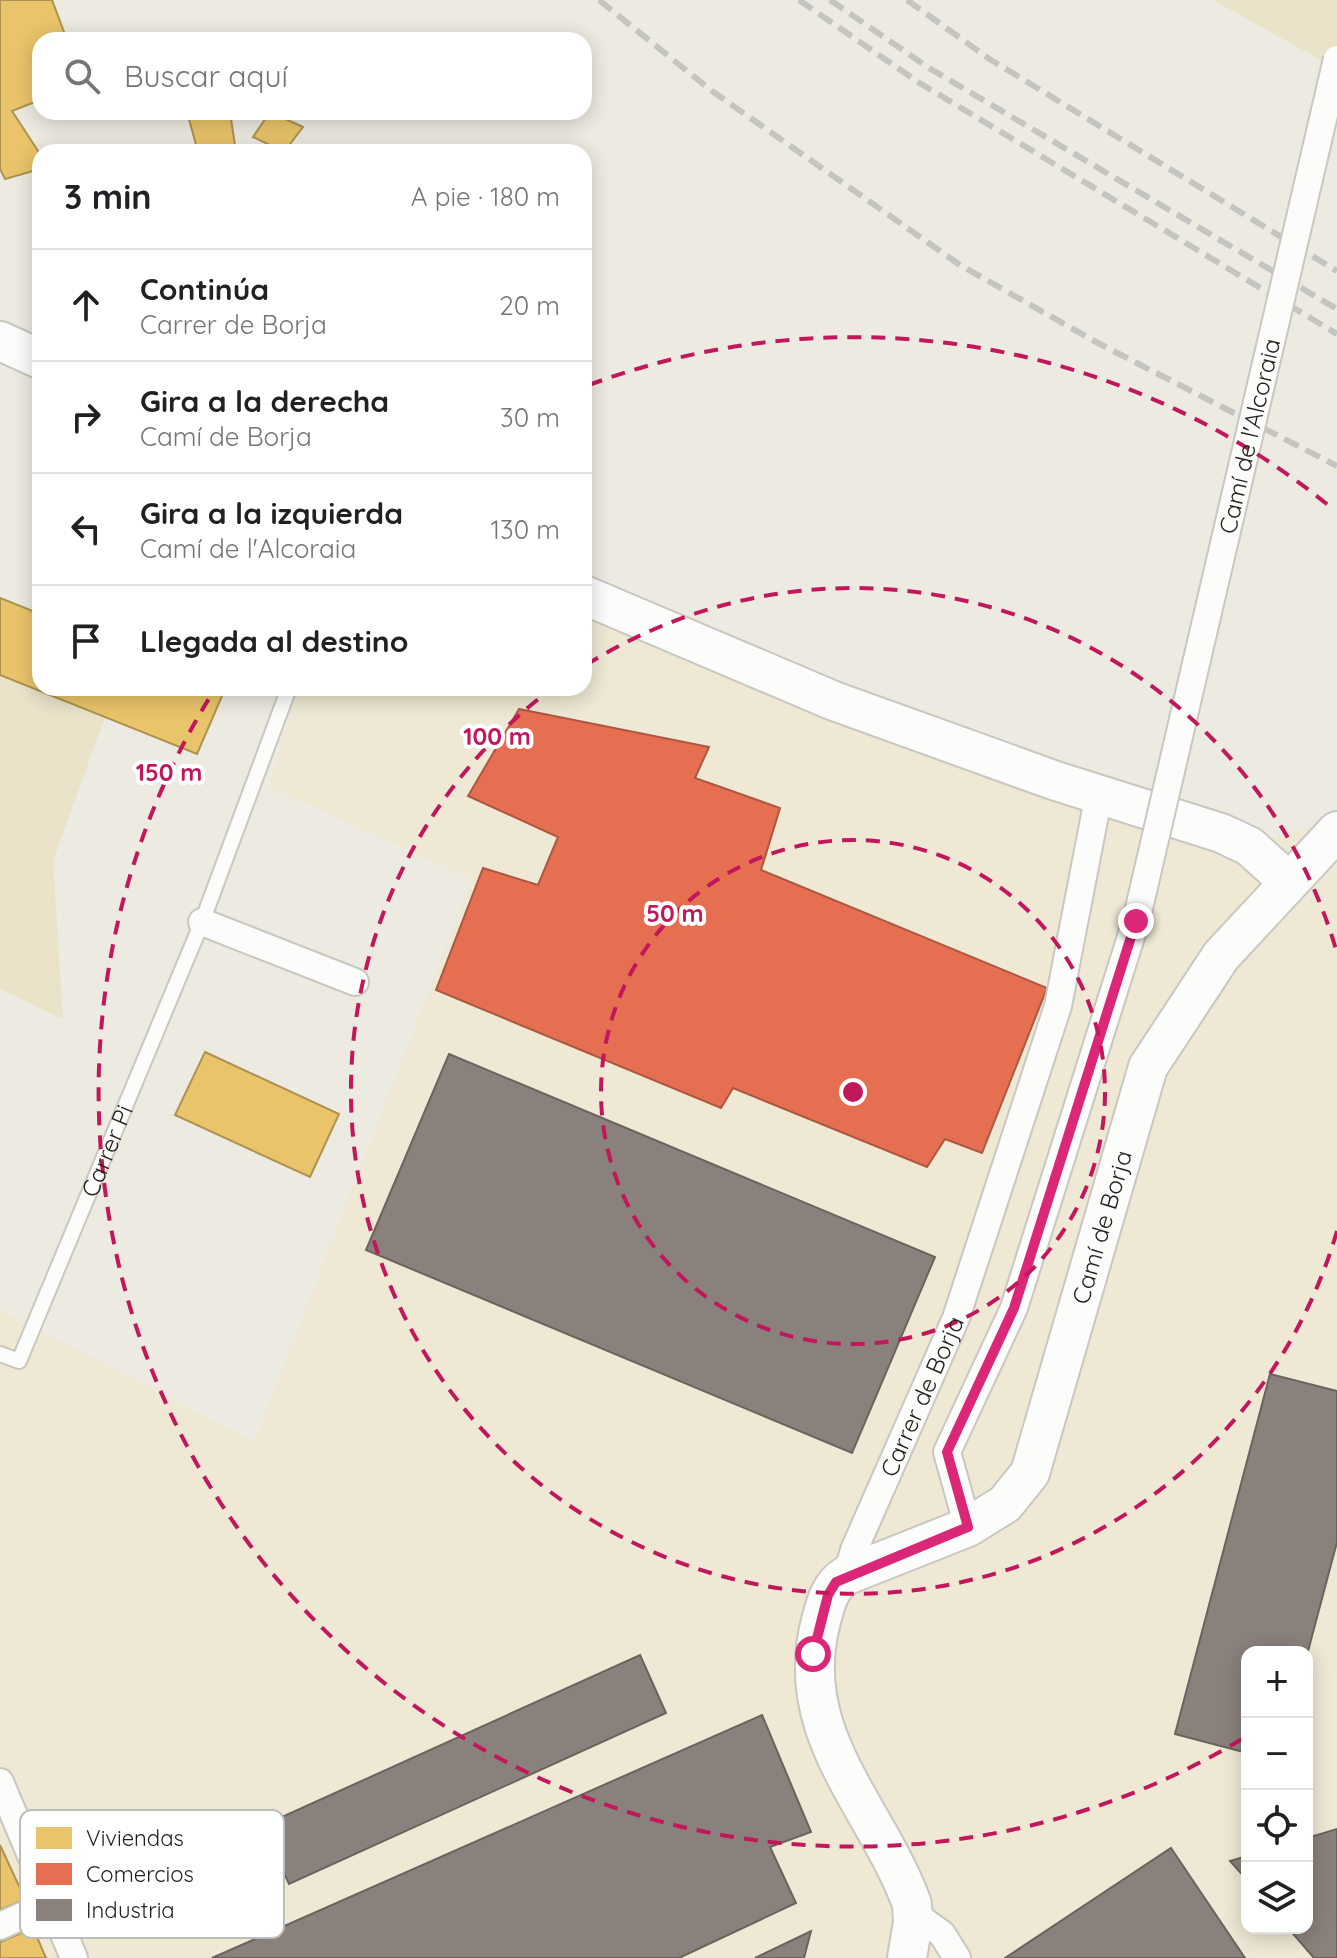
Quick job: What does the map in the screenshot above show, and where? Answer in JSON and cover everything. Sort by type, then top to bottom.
[{"type":"street","name":"Camí de l'Alcoraia","points":[[968,1527],[947,1452],[1014,1308],[1136,921],[1337,59]]},
{"type":"street","points":[[0,341],[32,355]]},
{"type":"street","points":[[592,598],[834,701],[1235,839],[1249,846],[1288,881]]},
{"type":"street","name":"Carrer de Borja","points":[[913,1913],[909,1894],[850,1786],[819,1716],[813,1654],[828,1595],[836,1582],[847,1575],[854,1550],[956,1318],[1058,1006],[1099,794]]},
{"type":"street","name":"Camí de Borja","points":[[847,1575],[968,1527],[1005,1504],[1030,1473],[1148,1067],[1221,956],[1337,831]]},
{"type":"street","points":[[202,922],[355,982]]},
{"type":"street","points":[[0,1782],[20,1829]]},
{"type":"street","points":[[907,1958],[913,1913],[942,1934],[957,1958]]},
{"type":"street","points":[[0,1926],[20,1917]]},
{"type":"street","points":[[66,1938],[74,1958]]},
{"type":"lane","name":"Carrer Pi","points":[[0,1354],[19,1361],[202,922],[286,696]]},
{"type":"shaded area","points":[[1213,0],[1337,0],[1337,69]]},
{"type":"shaded area","points":[[592,598],[1249,845],[1337,819],[1337,1958],[0,1958],[0,1309],[254,1442],[472,879],[269,787],[296,696],[592,696]]},
{"type":"shaded area","points":[[0,675],[32,688],[32,696],[52,696],[105,717],[53,861],[63,1019],[0,989]]},
{"type":"building: Viviendas","points":[[0,0],[52,0],[64,32],[32,32],[32,103],[12,111],[33,144],[32,171],[5,179],[0,169]]},
{"type":"building: Viviendas","points":[[189,120],[231,120],[235,144],[196,144]]},
{"type":"building: Viviendas","points":[[265,120],[288,120],[303,127],[290,144],[267,144],[253,137]]},
{"type":"building: Viviendas","points":[[0,598],[32,611],[32,688],[0,675]]},
{"type":"building: Viviendas","points":[[52,696],[222,696],[197,754]]},
{"type":"building: Viviendas","points":[[205,1052],[339,1114],[310,1177],[175,1115]]},
{"type":"building: Viviendas","points":[[0,1845],[20,1888],[20,1901],[0,1910]]},
{"type":"building: Viviendas","points":[[20,1934],[20,1938],[37,1938],[46,1958],[0,1958],[0,1942]]},
{"type":"building: Comercios","points":[[519,709],[709,747],[695,778],[780,808],[761,870],[1047,988],[982,1153],[945,1139],[927,1167],[733,1088],[721,1108],[436,990],[483,868],[538,885],[558,837],[468,796]]},
{"type":"building: Industria","points":[[449,1054],[935,1257],[852,1453],[366,1250]]},
{"type":"building: Industria","points":[[1270,1374],[1337,1391],[1337,1542],[1309,1646],[1241,1646],[1241,1751],[1175,1734]]},
{"type":"building: Industria","points":[[640,1655],[666,1713],[289,1884],[284,1873],[284,1816]]},
{"type":"building: Industria","points":[[762,1715],[811,1832],[770,1847],[796,1903],[679,1958],[212,1958],[257,1938],[284,1938],[284,1926]]},
{"type":"building: Industria","points":[[1337,1829],[1337,1958],[1314,1958],[1293,1934],[1313,1934],[1313,1836]]},
{"type":"building: Industria","points":[[1171,1848],[1245,1958],[1005,1958]]},
{"type":"building: Industria","points":[[1241,1858],[1241,1873],[1230,1861]]},
{"type":"building: Industria","points":[[811,1931],[804,1958],[755,1958]]},
{"type":"railway","points":[[599,0],[712,91],[960,265],[1096,342],[1337,466]]},
{"type":"railway","points":[[799,0],[918,82],[1337,334]]},
{"type":"railway","points":[[830,0],[929,68],[1337,309]]},
{"type":"railway","points":[[907,0],[988,58],[1337,271]]},
{"type":"route","points":[[813,1654],[828,1595],[836,1582],[968,1527],[947,1452],[1014,1308],[1136,921]]}]
